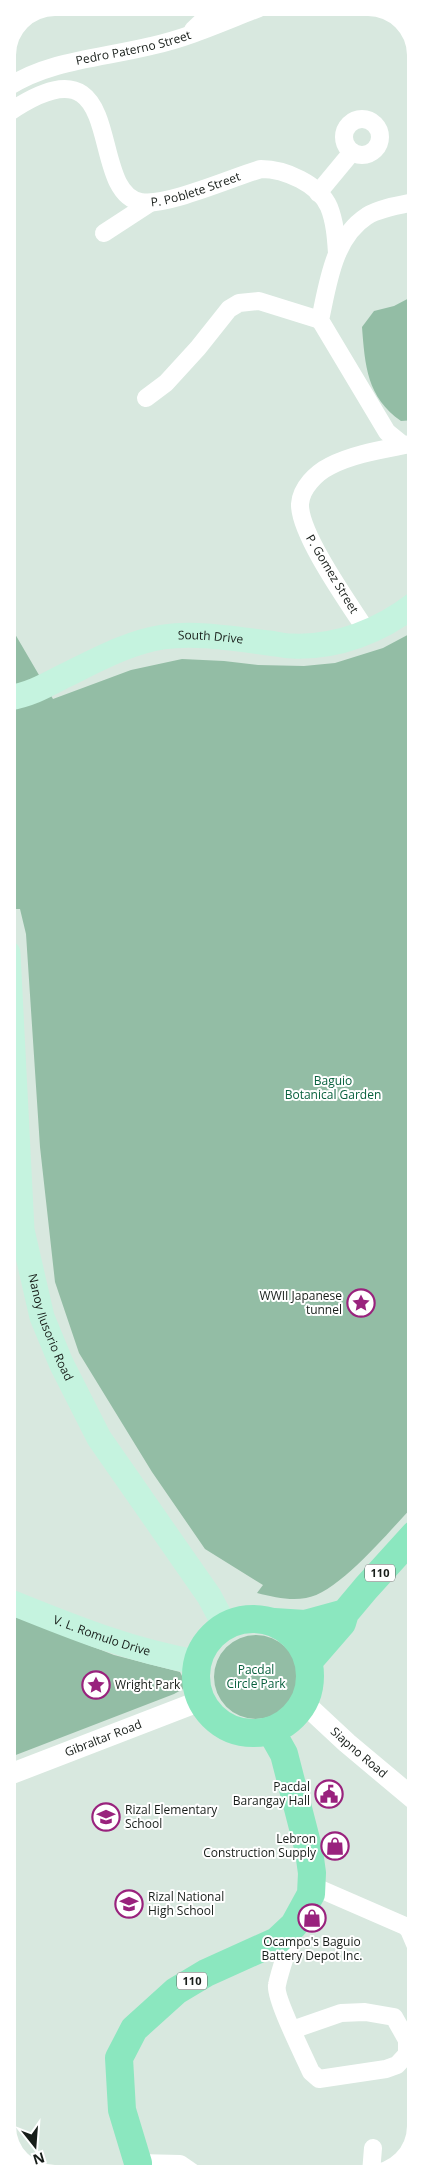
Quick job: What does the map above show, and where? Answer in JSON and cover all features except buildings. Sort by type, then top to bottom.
[{"type":"main road","name":"South Drive","points":[[16,696],[28,694],[140,643],[163,638],[213,637],[291,646],[343,641],[368,632],[406,611]]},
{"type":"main road","name":"Nanoy Ilusorio Road","points":[[17,1121],[22,1230],[42,1317],[61,1363],[99,1438],[209,1596],[225,1626]]},
{"type":"main road","name":"110","points":[[309,1660],[342,1623],[345,1613],[407,1543]]},
{"type":"main road","name":"V. L. Romulo Drive","points":[[17,1604],[130,1647],[165,1657],[197,1662]]},
{"type":"main road","points":[[274,1622],[286,1628],[296,1637],[309,1660],[311,1678],[309,1691],[304,1703],[290,1720],[271,1731],[247,1734],[222,1726],[209,1715],[200,1701],[195,1682],[197,1662],[202,1648],[212,1635],[225,1626],[256,1619],[305,1624],[345,1613]]},
{"type":"main road","name":"110","points":[[137,2165],[122,2110],[119,2058],[134,2029],[176,1991],[206,1973],[277,1942],[294,1925],[308,1903],[313,1886],[309,1851],[284,1754],[271,1731]]},
{"type":"street","points":[[187,36],[208,16]]},
{"type":"street","name":"Pedro Paterno Street","points":[[16,81],[24,76],[47,68],[150,46],[187,36],[238,16]]},
{"type":"street","name":"P. Poblete Street","points":[[16,108],[43,93],[69,89],[79,93],[95,109],[121,188],[139,202],[162,202],[261,169],[273,169],[293,176],[358,223]]},
{"type":"street","points":[[337,253],[334,228],[323,199],[352,152]]},
{"type":"street","points":[[104,234],[150,203]]},
{"type":"street","points":[[320,320],[337,253],[350,231],[368,215],[406,204]]},
{"type":"street","points":[[146,398],[166,383],[198,348],[229,309],[239,303],[259,301],[320,320],[398,442]]},
{"type":"street","name":"P. Gomez Street","points":[[368,632],[310,538],[303,520],[300,503],[306,488],[315,476],[329,466],[398,442]]},
{"type":"street","name":"Gibraltar Road","points":[[17,1772],[200,1701]]},
{"type":"street","name":"Siapno Road","points":[[304,1703],[347,1743],[407,1793]]},
{"type":"street","points":[[313,1886],[407,1928]]},
{"type":"street","points":[[294,1925],[291,1944],[276,1988],[311,2072],[319,2079],[386,2069],[397,2064],[407,2054]]},
{"type":"street","points":[[292,2030],[341,2013],[365,2012],[394,2017],[407,2040]]},
{"type":"street","points":[[372,2164],[373,2148]]},
{"type":"green space","points":[[406,300],[406,421],[401,421],[390,412],[381,402],[375,391],[367,368],[362,327],[374,311],[394,306]]},
{"type":"green space","name":"Baguio Botanical Garden","points":[[16,636],[53,699],[131,670],[182,659],[258,665],[304,666],[335,663],[383,648],[406,636],[407,1513],[349,1573],[319,1594],[300,1599],[288,1599],[257,1593],[263,1585],[205,1549],[152,1472],[79,1353],[55,1282],[40,1147],[26,934],[20,909],[16,909]]},
{"type":"green space","name":"Wright Park","points":[[17,1617],[114,1655],[180,1672],[184,1680],[183,1689],[17,1755]]},
{"type":"green space","name":"Pacdal Circle Park","points":[[256,1635],[272,1638],[286,1647],[295,1661],[298,1677],[295,1693],[286,1707],[272,1716],[256,1719],[240,1716],[226,1707],[217,1693],[214,1677],[217,1661],[226,1647],[240,1638]]},
{"type":"place","name":"WWII Japanese tunnel","points":[[361,1303]]},
{"type":"place","name":"Wright Park","points":[[96,1685]]},
{"type":"place","name":"Pacdal Barangay Hall","points":[[329,1794]]},
{"type":"place","name":"Rizal Elementary School","points":[[106,1817]]},
{"type":"place","name":"Lebron Construction Supply","points":[[335,1846]]},
{"type":"place","name":"Rizal National High School","points":[[129,1904]]},
{"type":"place","name":"Ocampo's Baguio Battery Depot Inc.","points":[[312,1918]]}]
